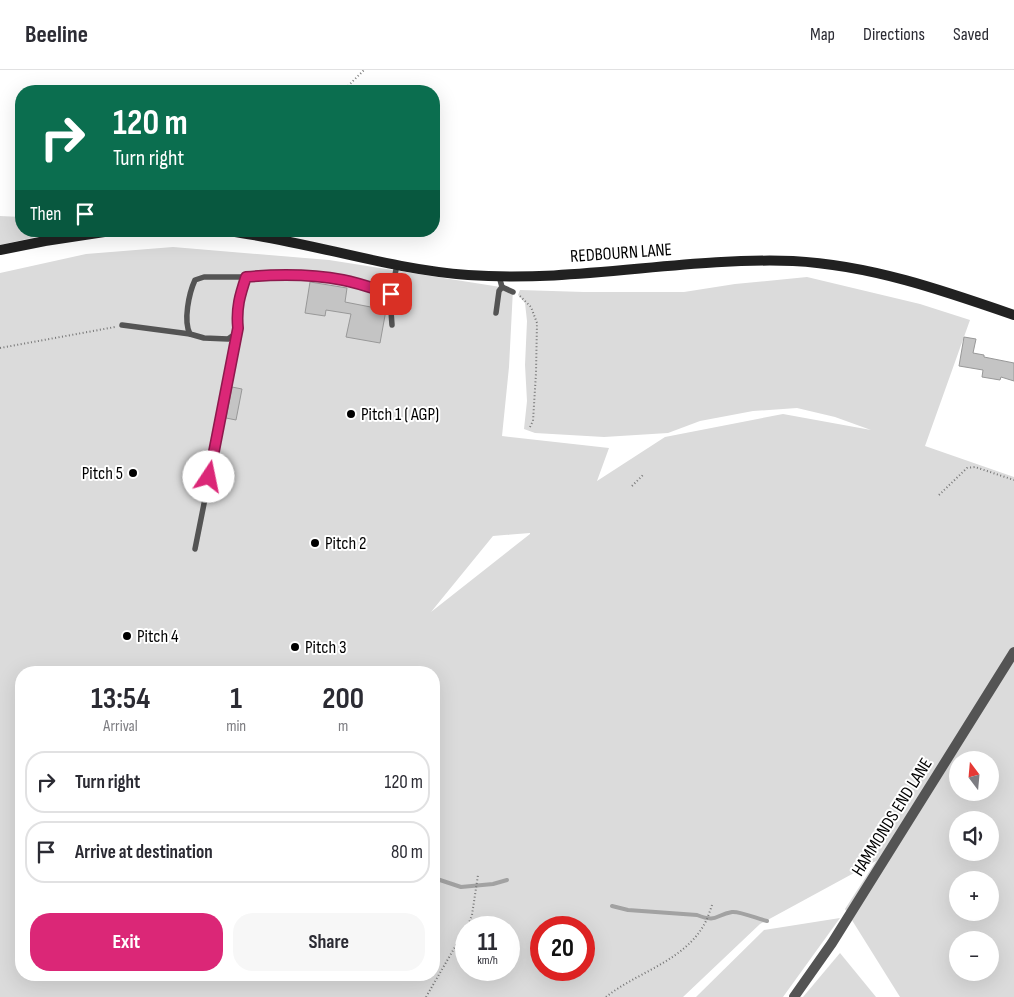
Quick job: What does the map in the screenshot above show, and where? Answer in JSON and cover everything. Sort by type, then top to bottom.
[{"type":"main road","points":[[0,250],[72,237]]},
{"type":"main road","name":"REDBOURN LANE","points":[[263,237],[397,265],[451,273],[499,276],[579,273],[748,261],[792,261],[826,264],[887,274],[1014,315]]},
{"type":"street","name":"HAMMONDS END LANE","points":[[794,997],[832,943],[1014,652]]},
{"type":"lane","points":[[392,325],[391,294],[397,265]]},
{"type":"lane","points":[[190,334],[186,320],[192,288],[195,280],[204,277],[246,277],[277,274],[313,276],[344,280],[391,294]]},
{"type":"lane","points":[[496,313],[499,291],[502,287],[499,276]]},
{"type":"lane","points":[[195,549],[238,332],[236,316],[246,277]]},
{"type":"lane","points":[[502,287],[513,292]]},
{"type":"lane","points":[[122,326],[190,334],[204,338],[228,339],[238,332]]},
{"type":"path","points":[[349,85],[364,70]]},
{"type":"path","points":[[513,292],[523,297],[531,307],[537,323],[533,421],[528,429]]},
{"type":"path","points":[[0,348],[122,326]]},
{"type":"path","points":[[939,495],[968,468],[975,467],[1014,480]]},
{"type":"path","points":[[632,486],[644,474]]},
{"type":"path","points":[[472,916],[478,875]]},
{"type":"path","points":[[606,997],[618,988],[668,960],[684,948],[697,934],[706,920],[712,905]]},
{"type":"path","points":[[440,973],[455,947]]},
{"type":"path","points":[[426,997],[435,981]]},
{"type":"shaded area","points":[[0,216],[15,217],[15,237],[36,237],[0,245]]},
{"type":"shaded area","points":[[173,247],[329,260],[513,289],[509,367],[502,436],[609,448],[597,481],[665,437],[783,414],[871,430],[835,417],[797,408],[753,411],[700,421],[668,433],[604,437],[535,433],[524,429],[527,401],[525,365],[527,321],[525,303],[518,295],[520,290],[684,292],[735,284],[807,277],[920,304],[970,320],[925,446],[1014,477],[1014,997],[900,997],[845,909],[876,861],[760,924],[683,997],[0,997],[0,273],[86,254]],"holes":[[[530,534],[431,612],[493,536]]]},
{"type":"shaded area","points":[[840,918],[783,997],[696,997],[764,930]]},
{"type":"shaded area","points":[[840,953],[876,997],[803,997]]},
{"type":"building","points":[[310,282],[347,288],[345,302],[386,310],[380,343],[346,337],[351,314],[326,310],[325,316],[305,313]]},
{"type":"building","points":[[964,337],[976,339],[973,353],[1014,363],[1014,381],[1001,377],[1000,380],[982,377],[983,370],[959,366]]},
{"type":"building","points":[[232,387],[242,389],[236,420],[226,418]]},
{"type":"waterway","points":[[440,880],[461,887],[493,884],[507,880]]},
{"type":"waterway","points":[[612,906],[628,910],[697,915],[709,918],[716,918],[726,913],[735,912],[767,921]]},
{"type":"place","name":"Pitch 1 ( AGP)","points":[[351,414]]},
{"type":"place","name":"Pitch 5","points":[[133,473]]},
{"type":"place","name":"Pitch 2","points":[[315,543]]},
{"type":"place","name":"Pitch 4","points":[[127,636]]},
{"type":"place","name":"Pitch 3","points":[[295,647]]},
{"type":"route","points":[[209,477],[238,328],[236,316],[246,277],[277,274],[313,276],[344,280],[391,294]]}]
